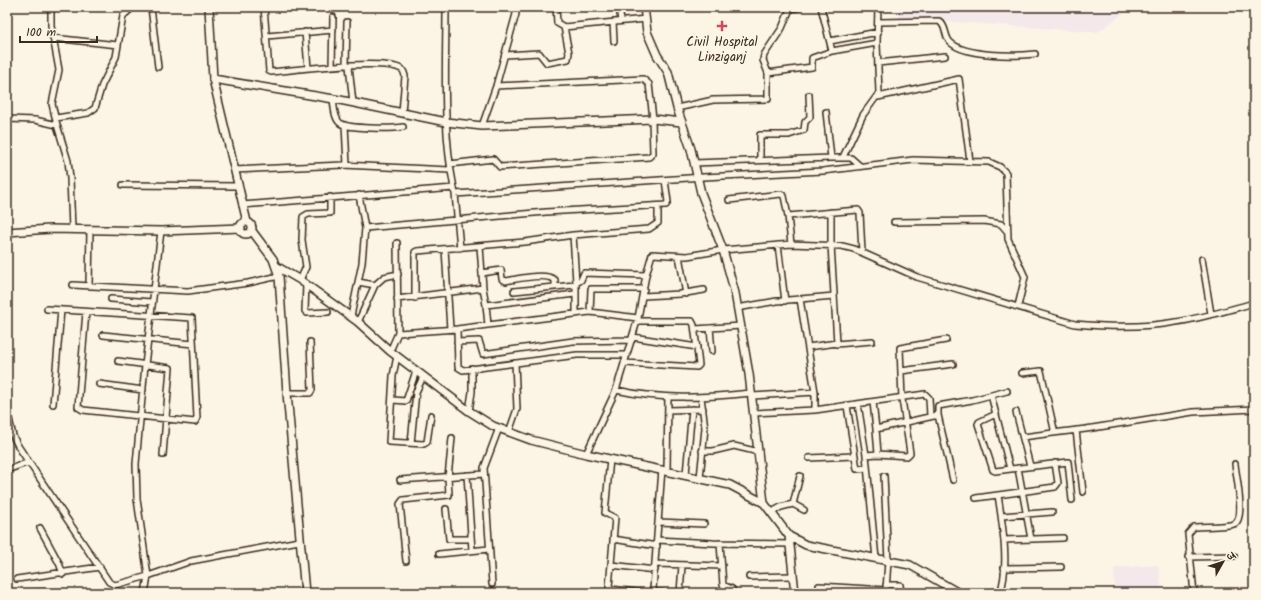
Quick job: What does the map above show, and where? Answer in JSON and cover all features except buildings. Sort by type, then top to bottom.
[{"type":"street","points":[[50,7],[53,38],[59,70],[52,104],[68,161],[72,229]]},
{"type":"street","points":[[151,7],[158,67]]},
{"type":"street","points":[[210,7],[213,78],[242,205],[247,222],[251,224],[252,231],[276,266],[278,276],[299,541],[305,593]]},
{"type":"street","points":[[264,7],[269,71],[332,66],[392,66],[404,71],[405,76],[402,113]]},
{"type":"street","points":[[446,7],[446,122],[460,248]]},
{"type":"street","points":[[482,126],[506,55],[516,14],[515,7]]},
{"type":"street","points":[[556,7],[557,23],[564,27],[621,20],[646,19]]},
{"type":"street","points":[[619,7],[621,20]]},
{"type":"street","points":[[644,7],[647,32],[657,55],[668,72],[677,108],[698,177],[701,193],[723,250],[741,326],[752,395],[764,502]]},
{"type":"street","points":[[677,108],[713,100],[768,99],[768,73],[763,60],[764,55],[782,28],[790,8],[800,7]]},
{"type":"street","points":[[821,7],[832,51]]},
{"type":"street","points":[[878,7],[878,97]]},
{"type":"street","points":[[56,118],[88,113],[95,108],[102,85],[116,57],[123,16],[131,8]]},
{"type":"street","points":[[332,66],[333,17]]},
{"type":"street","points":[[878,22],[939,21],[945,27],[947,38],[950,42],[964,49],[990,55],[1015,56],[1035,54]]},
{"type":"street","points":[[347,22],[347,66],[353,103]]},
{"type":"street","points":[[613,22],[614,41]]},
{"type":"street","points":[[506,55],[537,53],[547,63],[568,59],[569,53],[564,27]]},
{"type":"street","points":[[267,36],[333,30]]},
{"type":"street","points":[[306,32],[308,68]]},
{"type":"street","points":[[830,41],[878,32]]},
{"type":"street","points":[[53,38],[118,45]]},
{"type":"street","points":[[768,73],[812,67],[811,58],[832,51],[877,43]]},
{"type":"street","points":[[878,63],[945,56]]},
{"type":"street","points":[[213,78],[333,99],[446,122],[482,126],[652,120],[682,122]]},
{"type":"street","points":[[234,170],[347,165],[450,167],[493,159],[500,167],[649,157],[653,153],[649,84],[643,79],[496,86]]},
{"type":"street","points":[[843,157],[863,115],[878,97],[960,79],[970,161]]},
{"type":"street","points":[[760,159],[758,136],[789,135],[804,130],[805,122],[810,117],[809,95]]},
{"type":"street","points":[[333,99],[337,118],[345,125],[394,129],[403,127]]},
{"type":"street","points":[[826,112],[831,158]]},
{"type":"street","points":[[7,119],[34,120],[57,126]]},
{"type":"street","points":[[345,125],[347,165]]},
{"type":"street","points":[[694,163],[760,159],[843,157],[851,158],[860,166]]},
{"type":"street","points":[[455,194],[698,177],[823,171],[913,160],[989,162],[1000,167],[1006,173],[1007,232],[1009,243],[1025,277],[1018,306]]},
{"type":"street","points":[[365,228],[546,212],[658,206],[668,203],[665,180]]},
{"type":"street","points":[[123,186],[238,186]]},
{"type":"street","points":[[242,205],[454,188]]},
{"type":"street","points":[[729,200],[781,194],[785,198],[791,244]]},
{"type":"street","points":[[350,316],[358,282],[365,228],[359,195]]},
{"type":"street","points":[[328,312],[307,313],[305,311],[303,282],[306,267],[302,240],[303,217],[308,214],[330,213],[330,197]]},
{"type":"street","points":[[415,298],[415,252],[652,229],[659,221],[658,206]]},
{"type":"street","points":[[788,216],[856,209],[860,211],[862,252]]},
{"type":"street","points":[[831,212],[831,245],[836,344]]},
{"type":"street","points":[[894,222],[984,221],[1000,224],[1007,232]]},
{"type":"street","points":[[240,228],[242,224],[247,222]]},
{"type":"street","points":[[7,232],[50,228],[161,230],[240,228]]},
{"type":"street","points":[[240,228],[245,234],[252,231]]},
{"type":"street","points":[[89,286],[90,229]]},
{"type":"street","points":[[145,593],[148,576],[137,499],[136,464],[145,365],[161,230]]},
{"type":"street","points":[[573,236],[576,314]]},
{"type":"street","points":[[390,351],[398,333],[397,243]]},
{"type":"street","points":[[778,245],[785,301]]},
{"type":"street","points":[[586,454],[616,390],[638,320],[646,275],[652,254],[679,256],[702,255],[723,250],[778,245],[831,245],[862,252],[917,277],[1075,324],[1101,326],[1144,326],[1176,322],[1254,303]]},
{"type":"street","points":[[480,246],[488,325]]},
{"type":"street","points":[[445,249],[450,329]]},
{"type":"street","points":[[679,256],[686,294]]},
{"type":"street","points":[[1202,259],[1211,314]]},
{"type":"street","points":[[276,266],[303,282],[350,316],[390,351],[423,377],[469,410],[498,428],[531,440],[586,454],[686,474],[730,485],[764,502],[789,540],[795,593]]},
{"type":"street","points":[[482,273],[501,270],[502,279],[506,281],[540,276],[555,280],[555,286]]},
{"type":"street","points":[[514,291],[576,283],[581,280],[582,275],[585,272],[646,275]]},
{"type":"street","points":[[358,322],[375,285],[384,277],[398,274]]},
{"type":"street","points":[[73,285],[188,291],[248,283],[278,276]]},
{"type":"street","points":[[358,282],[375,285]]},
{"type":"street","points":[[397,299],[415,298],[484,288]]},
{"type":"street","points":[[590,312],[591,289],[644,289]]},
{"type":"street","points":[[643,296],[686,294],[704,290]]},
{"type":"street","points":[[486,305],[575,294]]},
{"type":"street","points":[[737,308],[834,296]]},
{"type":"street","points":[[111,299],[152,302]]},
{"type":"street","points":[[800,299],[815,392],[815,410]]},
{"type":"street","points":[[47,309],[192,318],[197,418],[192,422],[166,420],[83,410],[78,408],[86,312]]},
{"type":"street","points":[[53,404],[61,310]]},
{"type":"street","points":[[398,333],[457,329],[590,312],[638,320],[670,323],[692,321],[695,329],[699,365],[697,367],[624,363]]},
{"type":"street","points":[[695,329],[741,326]]},
{"type":"street","points":[[710,328],[712,351]]},
{"type":"street","points":[[457,329],[458,367],[463,370],[577,355],[627,355]]},
{"type":"street","points":[[103,335],[193,344]]},
{"type":"street","points":[[457,342],[479,340],[483,354],[573,341],[632,339],[697,347]]},
{"type":"street","points":[[866,455],[909,454],[907,422],[902,398],[900,348],[946,340]]},
{"type":"street","points":[[808,347],[872,341]]},
{"type":"street","points":[[287,393],[310,393],[312,390],[310,342]]},
{"type":"street","points":[[397,356],[393,376],[393,400],[388,440],[393,444],[427,442],[431,415]]},
{"type":"street","points":[[118,361],[168,367],[171,370],[163,455]]},
{"type":"street","points":[[509,432],[517,409],[514,363]]},
{"type":"street","points":[[901,371],[953,364]]},
{"type":"street","points":[[469,410],[473,388],[472,368]]},
{"type":"street","points":[[393,400],[406,401],[416,371]]},
{"type":"street","points":[[1022,373],[1041,371],[1053,433]]},
{"type":"street","points":[[411,443],[416,392],[423,377]]},
{"type":"street","points":[[99,384],[143,390]]},
{"type":"street","points":[[616,390],[668,397],[701,398],[815,392]]},
{"type":"street","points":[[952,480],[937,410],[938,406],[1007,391]]},
{"type":"street","points":[[754,413],[815,410],[925,394],[929,398],[930,416]]},
{"type":"street","points":[[991,395],[1010,469]]},
{"type":"street","points":[[665,593],[652,593],[665,470],[668,397]]},
{"type":"street","points":[[700,478],[705,428],[701,398]]},
{"type":"street","points":[[873,402],[878,454]]},
{"type":"street","points":[[858,404],[866,455],[876,559]]},
{"type":"street","points":[[847,406],[857,469],[867,468]]},
{"type":"street","points":[[686,474],[692,409]]},
{"type":"street","points":[[668,410],[703,409]]},
{"type":"street","points":[[1023,437],[1192,412],[1254,409]]},
{"type":"street","points":[[7,410],[13,436],[29,462],[113,585],[148,576],[190,561],[299,541]]},
{"type":"street","points":[[1016,412],[1030,466]]},
{"type":"street","points":[[876,429],[938,414]]},
{"type":"street","points":[[996,414],[979,422],[978,424],[991,468],[995,471],[1066,462],[1069,464],[1072,500]]},
{"type":"street","points":[[492,584],[484,474],[485,463],[498,428]]},
{"type":"street","points":[[1076,430],[1083,492]]},
{"type":"street","points":[[406,561],[400,504],[403,500],[449,495],[448,477],[452,438]]},
{"type":"street","points":[[702,451],[713,451],[734,446],[759,452]]},
{"type":"street","points":[[809,458],[854,456]]},
{"type":"street","points":[[610,459],[606,513],[615,518],[609,588],[644,593]]},
{"type":"street","points":[[7,470],[29,462]]},
{"type":"street","points":[[976,498],[1056,486],[1058,483],[1055,463]]},
{"type":"street","points":[[1194,593],[1189,558],[1188,534],[1194,527],[1234,524],[1239,520],[1241,512],[1235,464]]},
{"type":"street","points":[[1018,468],[1031,539]]},
{"type":"street","points":[[400,480],[484,474]]},
{"type":"street","points":[[467,476],[472,550]]},
{"type":"street","points":[[794,504],[800,476]]},
{"type":"street","points":[[884,476],[888,561],[885,589]]},
{"type":"street","points":[[998,495],[1004,540],[1004,582],[1000,593],[1024,593]]},
{"type":"street","points":[[772,512],[786,505],[794,504],[804,510]]},
{"type":"street","points":[[446,509],[449,539],[471,538]]},
{"type":"street","points":[[1002,516],[1052,512]]},
{"type":"street","points":[[659,522],[704,524]]},
{"type":"street","points":[[40,528],[56,557],[63,574]]},
{"type":"street","points":[[613,538],[657,546]]},
{"type":"street","points":[[1004,540],[1063,538]]},
{"type":"street","points":[[657,540],[720,543],[789,540],[806,545],[910,565],[959,593]]},
{"type":"street","points":[[720,543],[723,585],[732,589],[733,593]]},
{"type":"street","points":[[439,554],[489,549]]},
{"type":"street","points":[[1189,558],[1234,556]]},
{"type":"street","points":[[611,565],[655,567],[682,565],[722,566]]},
{"type":"street","points":[[680,593],[682,565]]},
{"type":"street","points":[[17,579],[63,574],[100,567]]},
{"type":"street","points":[[1004,568],[1061,567]]},
{"type":"street","points":[[749,577],[793,576]]},
{"type":"street","points":[[819,586],[885,589],[900,585],[901,593]]},
{"type":"street","points":[[33,593],[44,592]]},
{"type":"shaded area","points":[[900,7],[1132,7],[1098,32],[899,18]]},
{"type":"shaded area","points":[[1158,565],[1162,593],[1115,593],[1114,568]]},
{"type":"place","name":"Civil Hospital Linziganj","points":[[722,26]]}]
